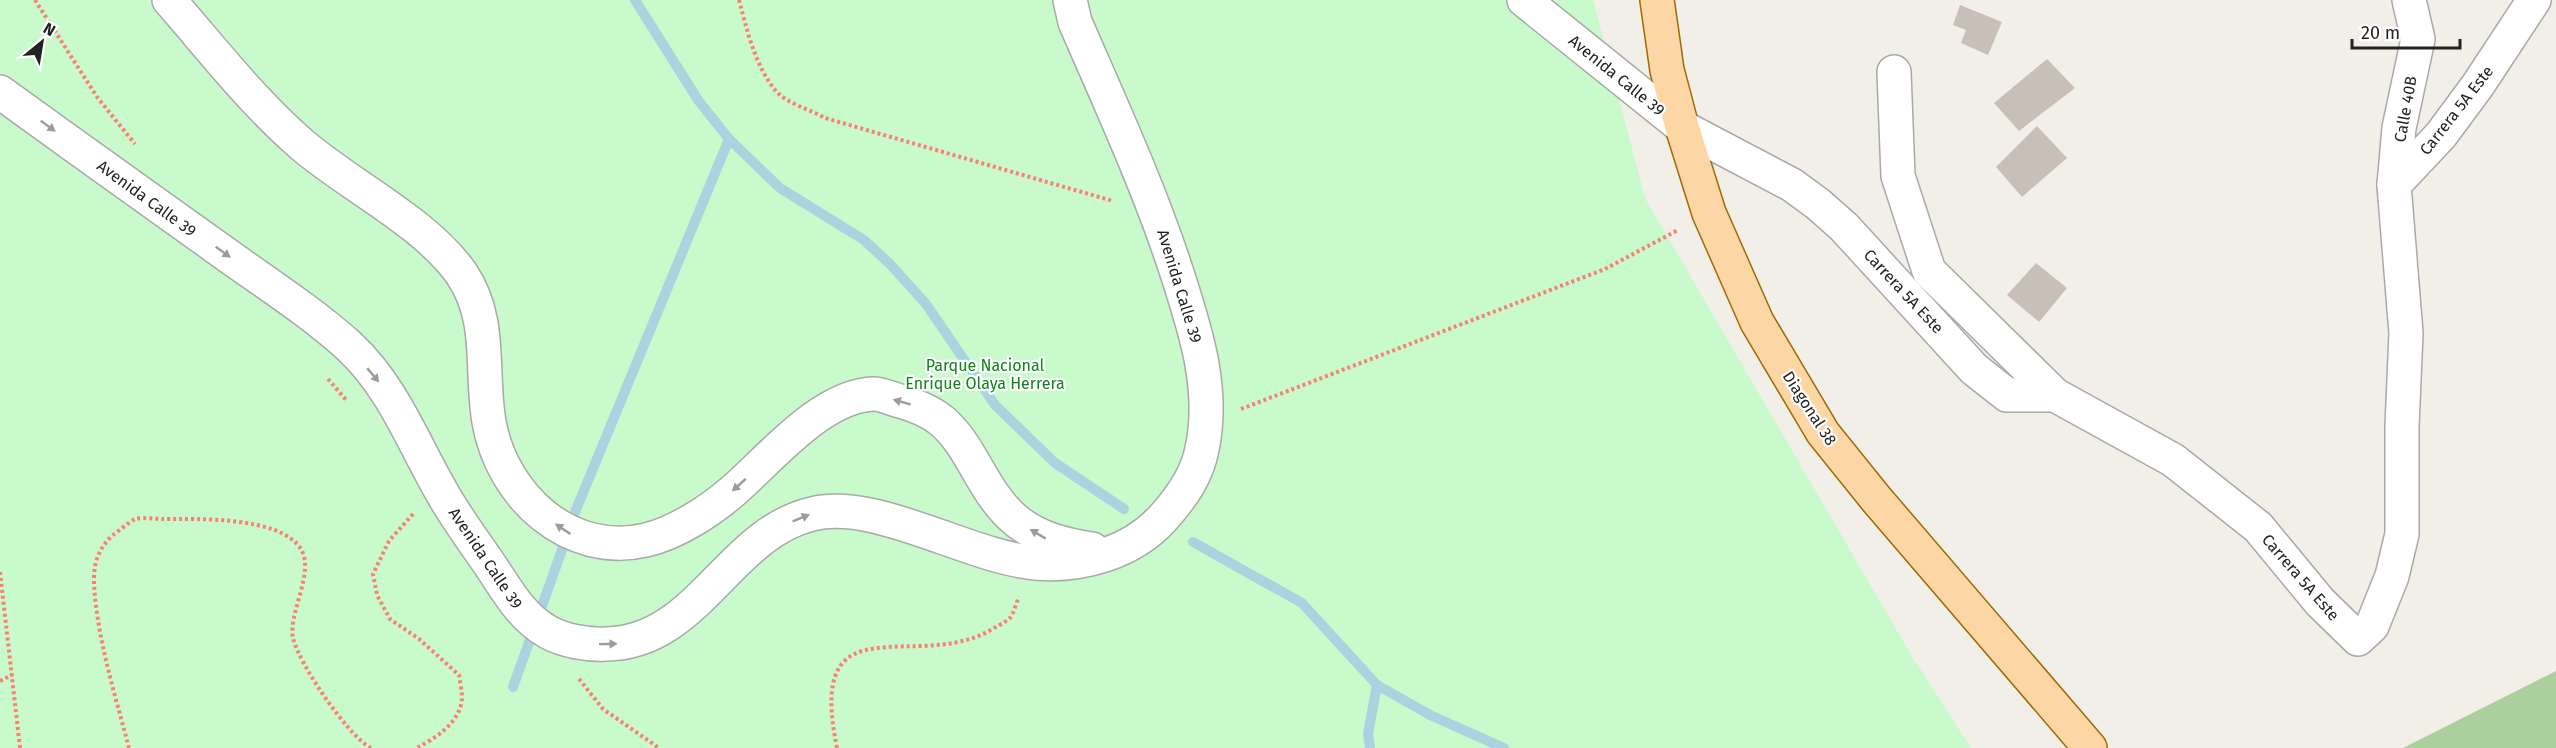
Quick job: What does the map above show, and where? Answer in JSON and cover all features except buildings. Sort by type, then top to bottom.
[{"type":"main road","name":"Diagonal 38","points":[[1657,0],[1667,70],[1682,127],[1709,213],[1756,322],[1823,433],[1877,500],[2090,748]]},
{"type":"street","points":[[169,0],[258,102],[301,144],[425,236],[460,272],[476,302],[483,326],[489,423],[502,461],[532,507],[570,535],[613,543],[647,540],[678,527],[730,494],[814,418],[843,401],[875,394],[916,406],[942,421],[961,445],[990,494],[1017,522],[1049,541],[1114,552]]},
{"type":"street","name":"Avenida Calle 39","points":[[0,92],[274,288],[351,348],[394,400],[442,494],[523,614],[551,634],[592,645],[623,644],[649,637],[674,623],[768,531],[814,513],[867,512],[964,547],[1033,562],[1058,564],[1114,552],[1147,535],[1188,487],[1202,455],[1206,422],[1205,383],[1196,332],[1158,214],[1075,22],[1070,0]]},
{"type":"street","name":"Avenida Calle 39","points":[[1524,0],[1682,127]]},
{"type":"street","name":"Calle 40B","points":[[2394,185],[2399,128],[2418,39],[2409,0]]},
{"type":"street","name":"Carrera 5A Este","points":[[1682,127],[1791,185],[1818,204],[1844,227],[1974,369],[2007,395],[2055,395],[2173,460],[2258,527],[2320,602],[2358,639],[2372,626],[2392,576],[2402,534],[2402,426],[2406,333],[2394,185],[2440,135],[2478,85],[2534,0]]},
{"type":"street","points":[[1894,72],[1898,176],[1929,271],[2055,395]]},
{"type":"path","points":[[35,0],[97,97],[141,151]]},
{"type":"path","points":[[739,0],[754,52],[776,92],[825,118],[1158,214]]},
{"type":"path","points":[[1206,422],[1605,269],[1709,213]]},
{"type":"path","points":[[321,371],[351,405]]},
{"type":"path","points":[[410,505],[413,514],[389,541],[373,574],[376,595],[390,619],[433,650],[459,675],[462,700],[451,724],[430,742],[416,748]]},
{"type":"path","points":[[129,748],[98,620],[92,573],[103,548],[113,536],[136,519],[253,524],[288,537],[300,549],[306,562],[293,637],[308,670],[335,712],[364,744],[372,748]]},
{"type":"path","points":[[837,748],[830,700],[835,674],[843,660],[858,651],[925,646],[978,638],[1010,618],[1033,562]]},
{"type":"path","points":[[0,573],[20,748]]},
{"type":"path","points":[[0,681],[12,675]]},
{"type":"path","points":[[585,675],[576,676],[603,709],[659,748]]},
{"type":"green space","name":"Parque Nacional Enrique Olaya Herrera","points":[[0,0],[1593,0],[1645,198],[1910,653],[1971,748],[0,748]]},
{"type":"green space","points":[[2556,671],[2556,748],[2403,748]]},
{"type":"waterway","points":[[635,0],[698,100],[729,139],[780,188],[864,240],[890,264],[926,304],[995,405],[1055,463],[1124,509]]},
{"type":"waterway","points":[[573,517],[729,139]]},
{"type":"waterway","points":[[1193,542],[1302,603],[1377,685],[1430,715],[1504,748]]},
{"type":"waterway","points":[[513,687],[563,547]]},
{"type":"waterway","points":[[1370,748],[1368,734],[1377,685]]}]
